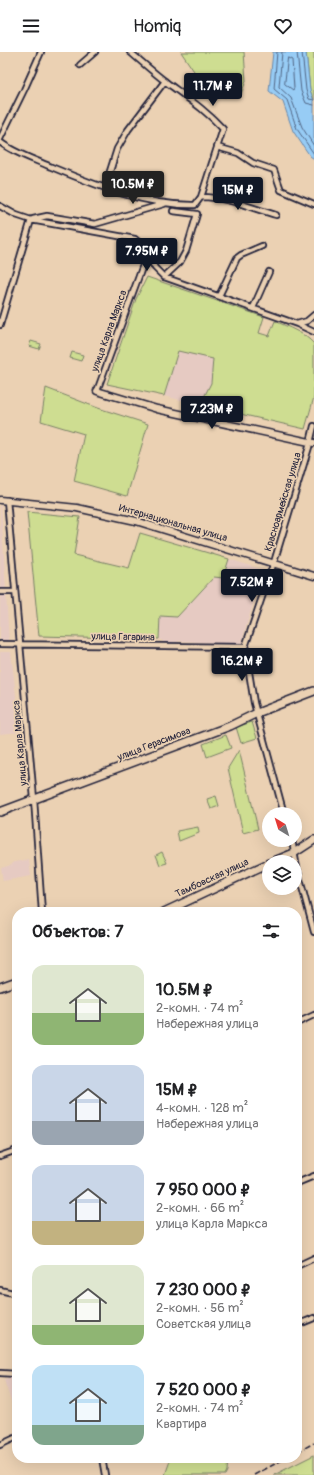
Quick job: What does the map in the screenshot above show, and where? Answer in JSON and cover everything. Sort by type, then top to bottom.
[{"type":"main road","points":[[97,391],[157,409],[312,443]]},
{"type":"main road","name":"Интернациональная улица","points":[[0,500],[76,508],[136,521],[314,576]]},
{"type":"main road","name":"улица Герасимова","points":[[0,812],[230,726],[257,712],[314,691]]},
{"type":"main road","points":[[289,855],[314,840]]},
{"type":"main road","name":"Тамбовская улица","points":[[175,907],[262,866]]},
{"type":"main road","points":[[0,987],[12,983]]},
{"type":"street","points":[[41,52],[0,141],[29,157],[127,195],[166,204],[195,205],[201,197],[223,129],[215,120],[189,98],[165,81],[130,52]]},
{"type":"street","points":[[80,65],[95,52]]},
{"type":"street","points":[[105,187],[117,149],[128,130],[165,81]]},
{"type":"street","points":[[217,147],[238,153],[253,162],[274,170],[281,190],[314,204]]},
{"type":"street","points":[[201,197],[216,197],[276,215]]},
{"type":"street","points":[[31,220],[47,216],[95,224],[166,204]]},
{"type":"street","points":[[0,206],[16,215],[31,220],[135,239],[143,246],[154,268],[164,277],[297,324],[314,332]]},
{"type":"street","points":[[164,277],[180,262],[186,251],[197,214],[173,211]]},
{"type":"street","points":[[0,325],[31,220]]},
{"type":"street","points":[[219,296],[237,258],[240,255],[262,246]]},
{"type":"street","name":"улица Карла Маркса","points":[[97,391],[147,254]]},
{"type":"street","points":[[252,308],[269,272]]},
{"type":"street","points":[[297,324],[307,321],[314,315]]},
{"type":"street","name":"Красноармейская улица","points":[[282,807],[254,703],[245,647],[274,564],[312,443],[314,426]]},
{"type":"street","name":"улица Карла Маркса","points":[[7,500],[34,799],[42,907]]},
{"type":"street","points":[[0,592],[15,592]]},
{"type":"street","name":"улица Гагарина","points":[[0,644],[245,647]]},
{"type":"street","points":[[293,847],[314,932]]},
{"type":"street","points":[[302,1021],[314,1015]]},
{"type":"street","points":[[0,1156],[12,1152]]},
{"type":"street","points":[[302,1181],[314,1176]]},
{"type":"street","points":[[302,1264],[314,1258]]},
{"type":"street","points":[[0,1290],[12,1293]]},
{"type":"street","points":[[302,1323],[314,1318]]},
{"type":"street","points":[[0,1373],[12,1374]]},
{"type":"street","points":[[0,1445],[12,1439]]},
{"type":"street","points":[[103,1463],[105,1475]]},
{"type":"shaded area","points":[[178,351],[213,359],[211,383],[205,396],[197,404],[164,396]]},
{"type":"shaded area","points":[[1,506],[9,643],[0,642]]},
{"type":"shaded area","points":[[229,559],[263,570],[241,644],[180,641],[173,643],[164,642],[159,639],[160,616],[177,617],[214,577],[223,578]]},
{"type":"shaded area","points":[[0,652],[11,652],[20,732],[0,734]]},
{"type":"shaded area","points":[[29,860],[31,876],[3,881],[1,868],[11,865],[14,862]]},
{"type":"shaded area","points":[[7,1378],[12,1378],[12,1404],[4,1380]]},
{"type":"green space","points":[[181,52],[244,52],[246,81],[241,94],[224,97],[214,88],[202,83]]},
{"type":"green space","points":[[306,52],[314,52],[314,101],[310,90]]},
{"type":"green space","points":[[147,277],[264,317],[259,333],[269,336],[275,321],[296,331],[310,340],[314,344],[314,397],[305,429],[197,404],[205,395],[211,383],[213,359],[178,351],[164,396],[107,384],[136,299]]},
{"type":"green space","points":[[31,341],[41,344],[39,349],[29,346]]},
{"type":"green space","points":[[72,352],[83,355],[81,361],[70,358]]},
{"type":"green space","points":[[46,388],[98,408],[148,424],[127,496],[74,481],[84,434],[41,421]]},
{"type":"green space","points":[[27,512],[80,517],[74,555],[129,568],[140,533],[229,559],[223,578],[214,577],[177,617],[160,616],[159,639],[39,636]]},
{"type":"green space","points":[[252,722],[257,738],[241,743],[236,727]]},
{"type":"green space","points":[[226,735],[231,748],[207,757],[203,744]]},
{"type":"green space","points":[[239,750],[258,829],[243,833],[228,768]]},
{"type":"green space","points":[[216,796],[219,806],[211,809],[207,799]]},
{"type":"green space","points":[[198,827],[199,833],[179,841],[177,831]]},
{"type":"green space","points":[[162,852],[167,863],[160,865],[156,855]]},
{"type":"green space","points":[[314,1455],[314,1475],[274,1475],[298,1463],[302,1463],[302,1461]]},
{"type":"green space","points":[[169,1463],[228,1463],[225,1475],[165,1475]]},
{"type":"water","points":[[273,52],[306,52],[310,90],[314,101],[314,159],[310,156],[293,131],[283,102],[269,91]]},
{"type":"railway","points":[[302,1449],[314,1443]]},
{"type":"railway","points":[[254,1475],[277,1463]]}]
